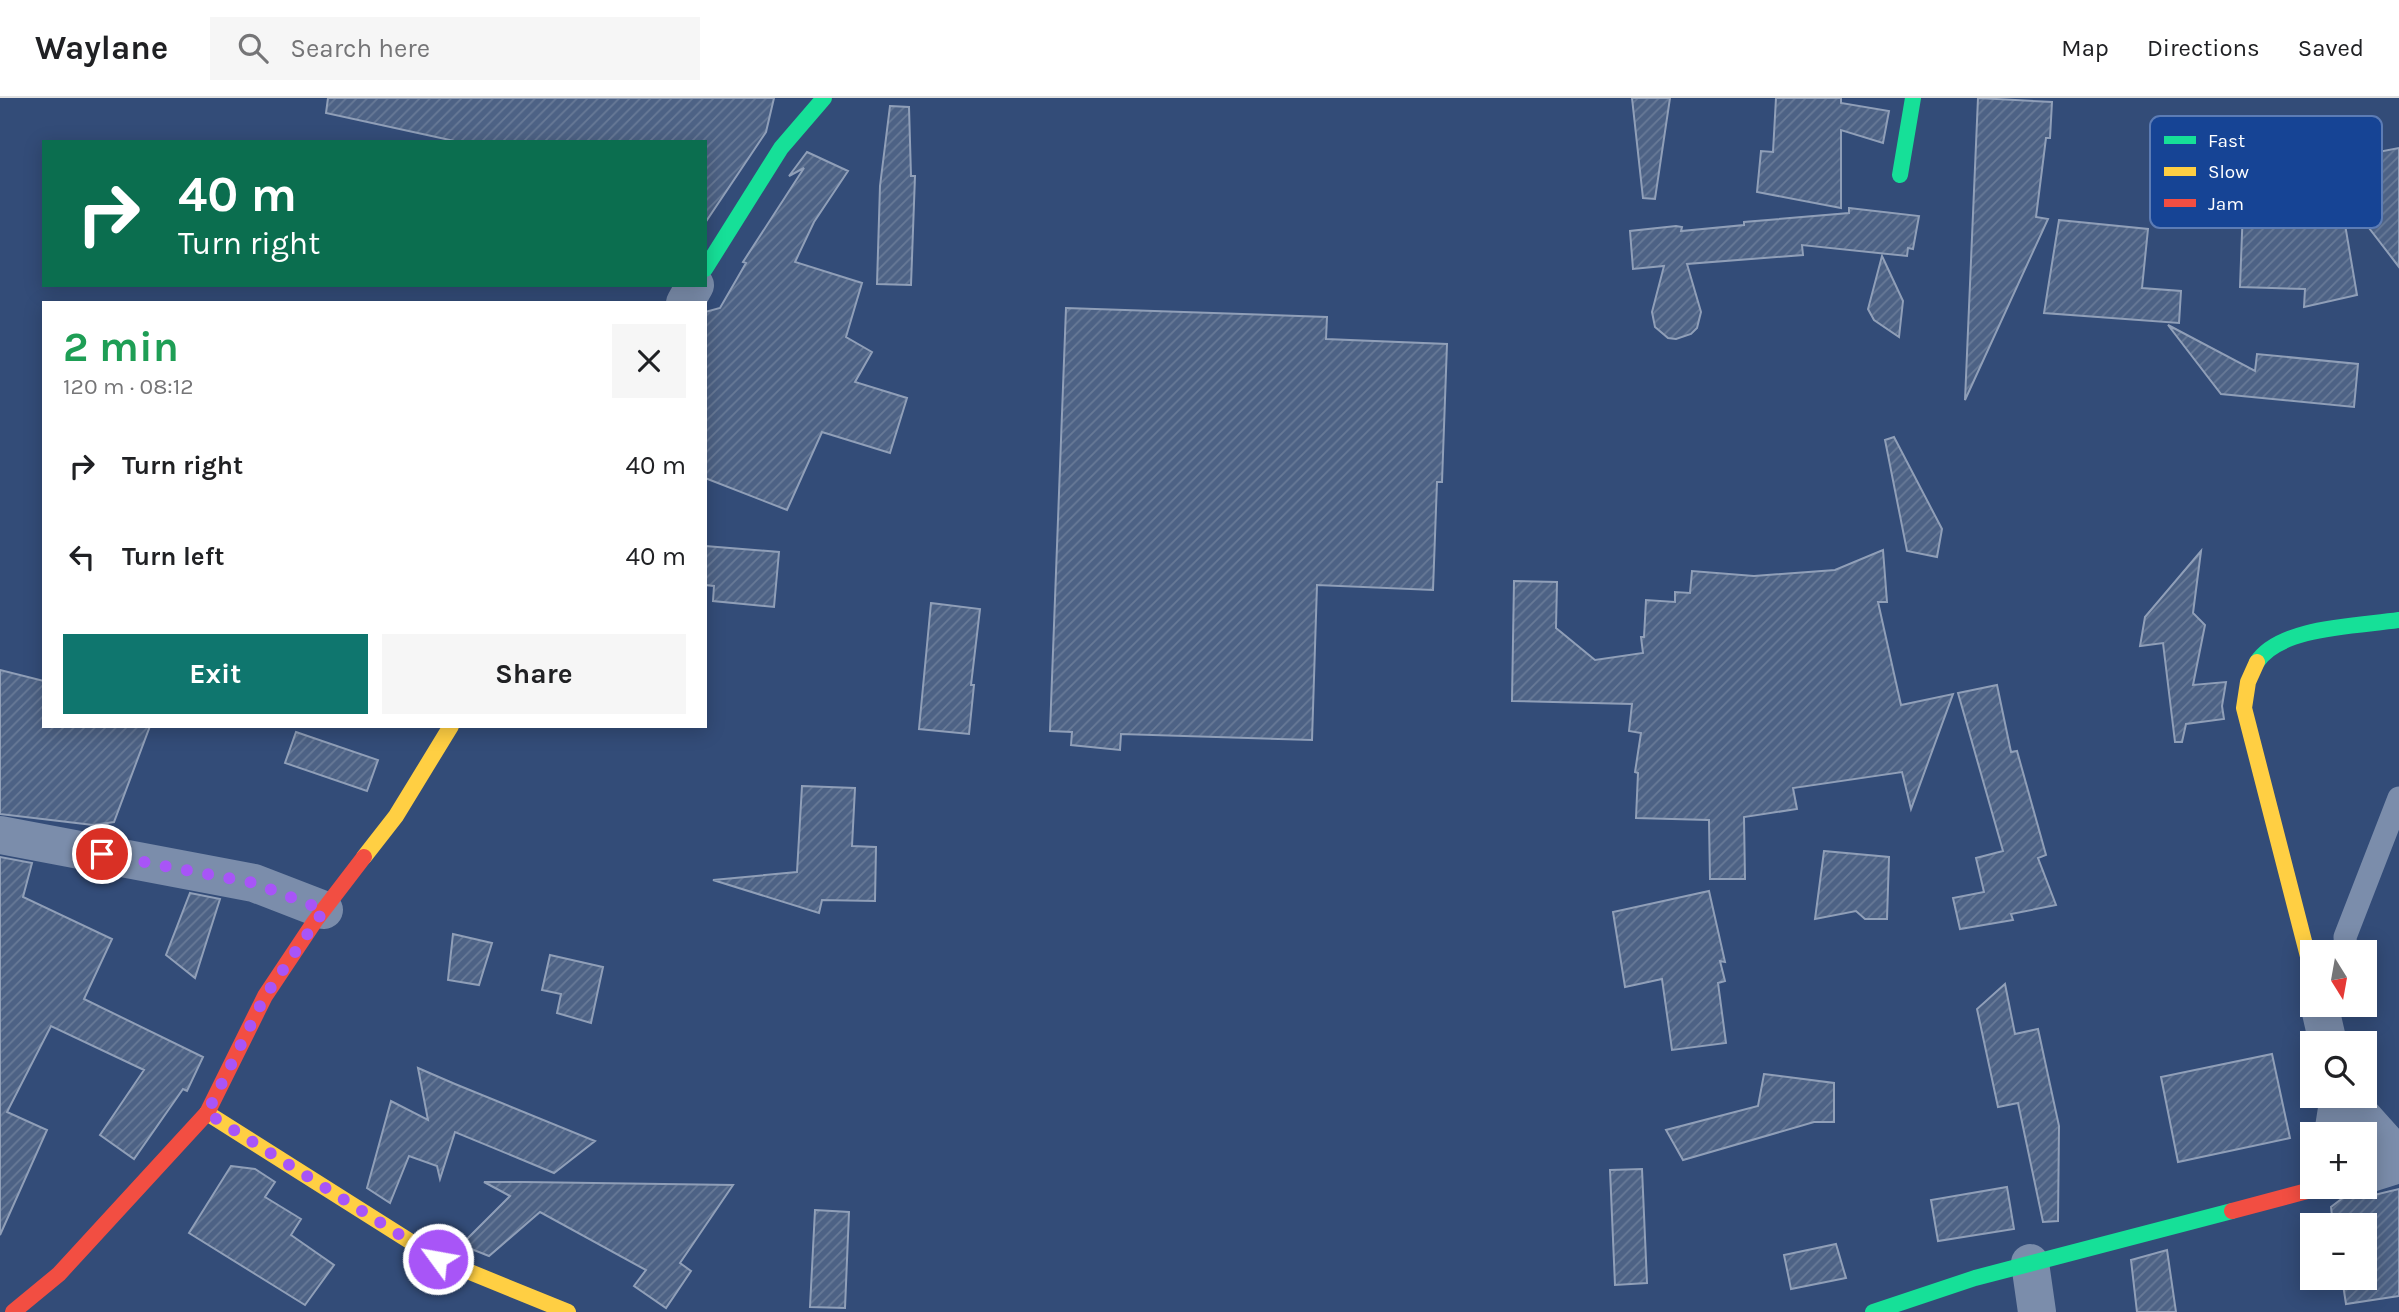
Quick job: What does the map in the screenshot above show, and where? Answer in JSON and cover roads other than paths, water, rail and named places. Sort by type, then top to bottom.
[{"type":"street","points":[[707,267],[781,148],[824,98]]},
{"type":"street","points":[[1900,175],[1913,98]]},
{"type":"street","points":[[2304,940],[2244,708],[2245,686],[2260,656],[2274,644],[2321,632],[2399,620]]},
{"type":"street","points":[[13,1312],[59,1274],[207,1113],[265,996],[324,910],[396,816],[450,728]]},
{"type":"street","points":[[0,835],[254,883],[324,910]]},
{"type":"street","points":[[2355,1108],[2399,1157]]},
{"type":"street","points":[[207,1113],[438,1259],[568,1312]]},
{"type":"street","points":[[2377,1171],[2399,1164]]},
{"type":"street","points":[[1873,1312],[1976,1278],[2300,1193]]},
{"type":"street","points":[[2030,1263],[2037,1312]]},
{"type":"lane","points":[[2345,940],[2399,798]]}]
